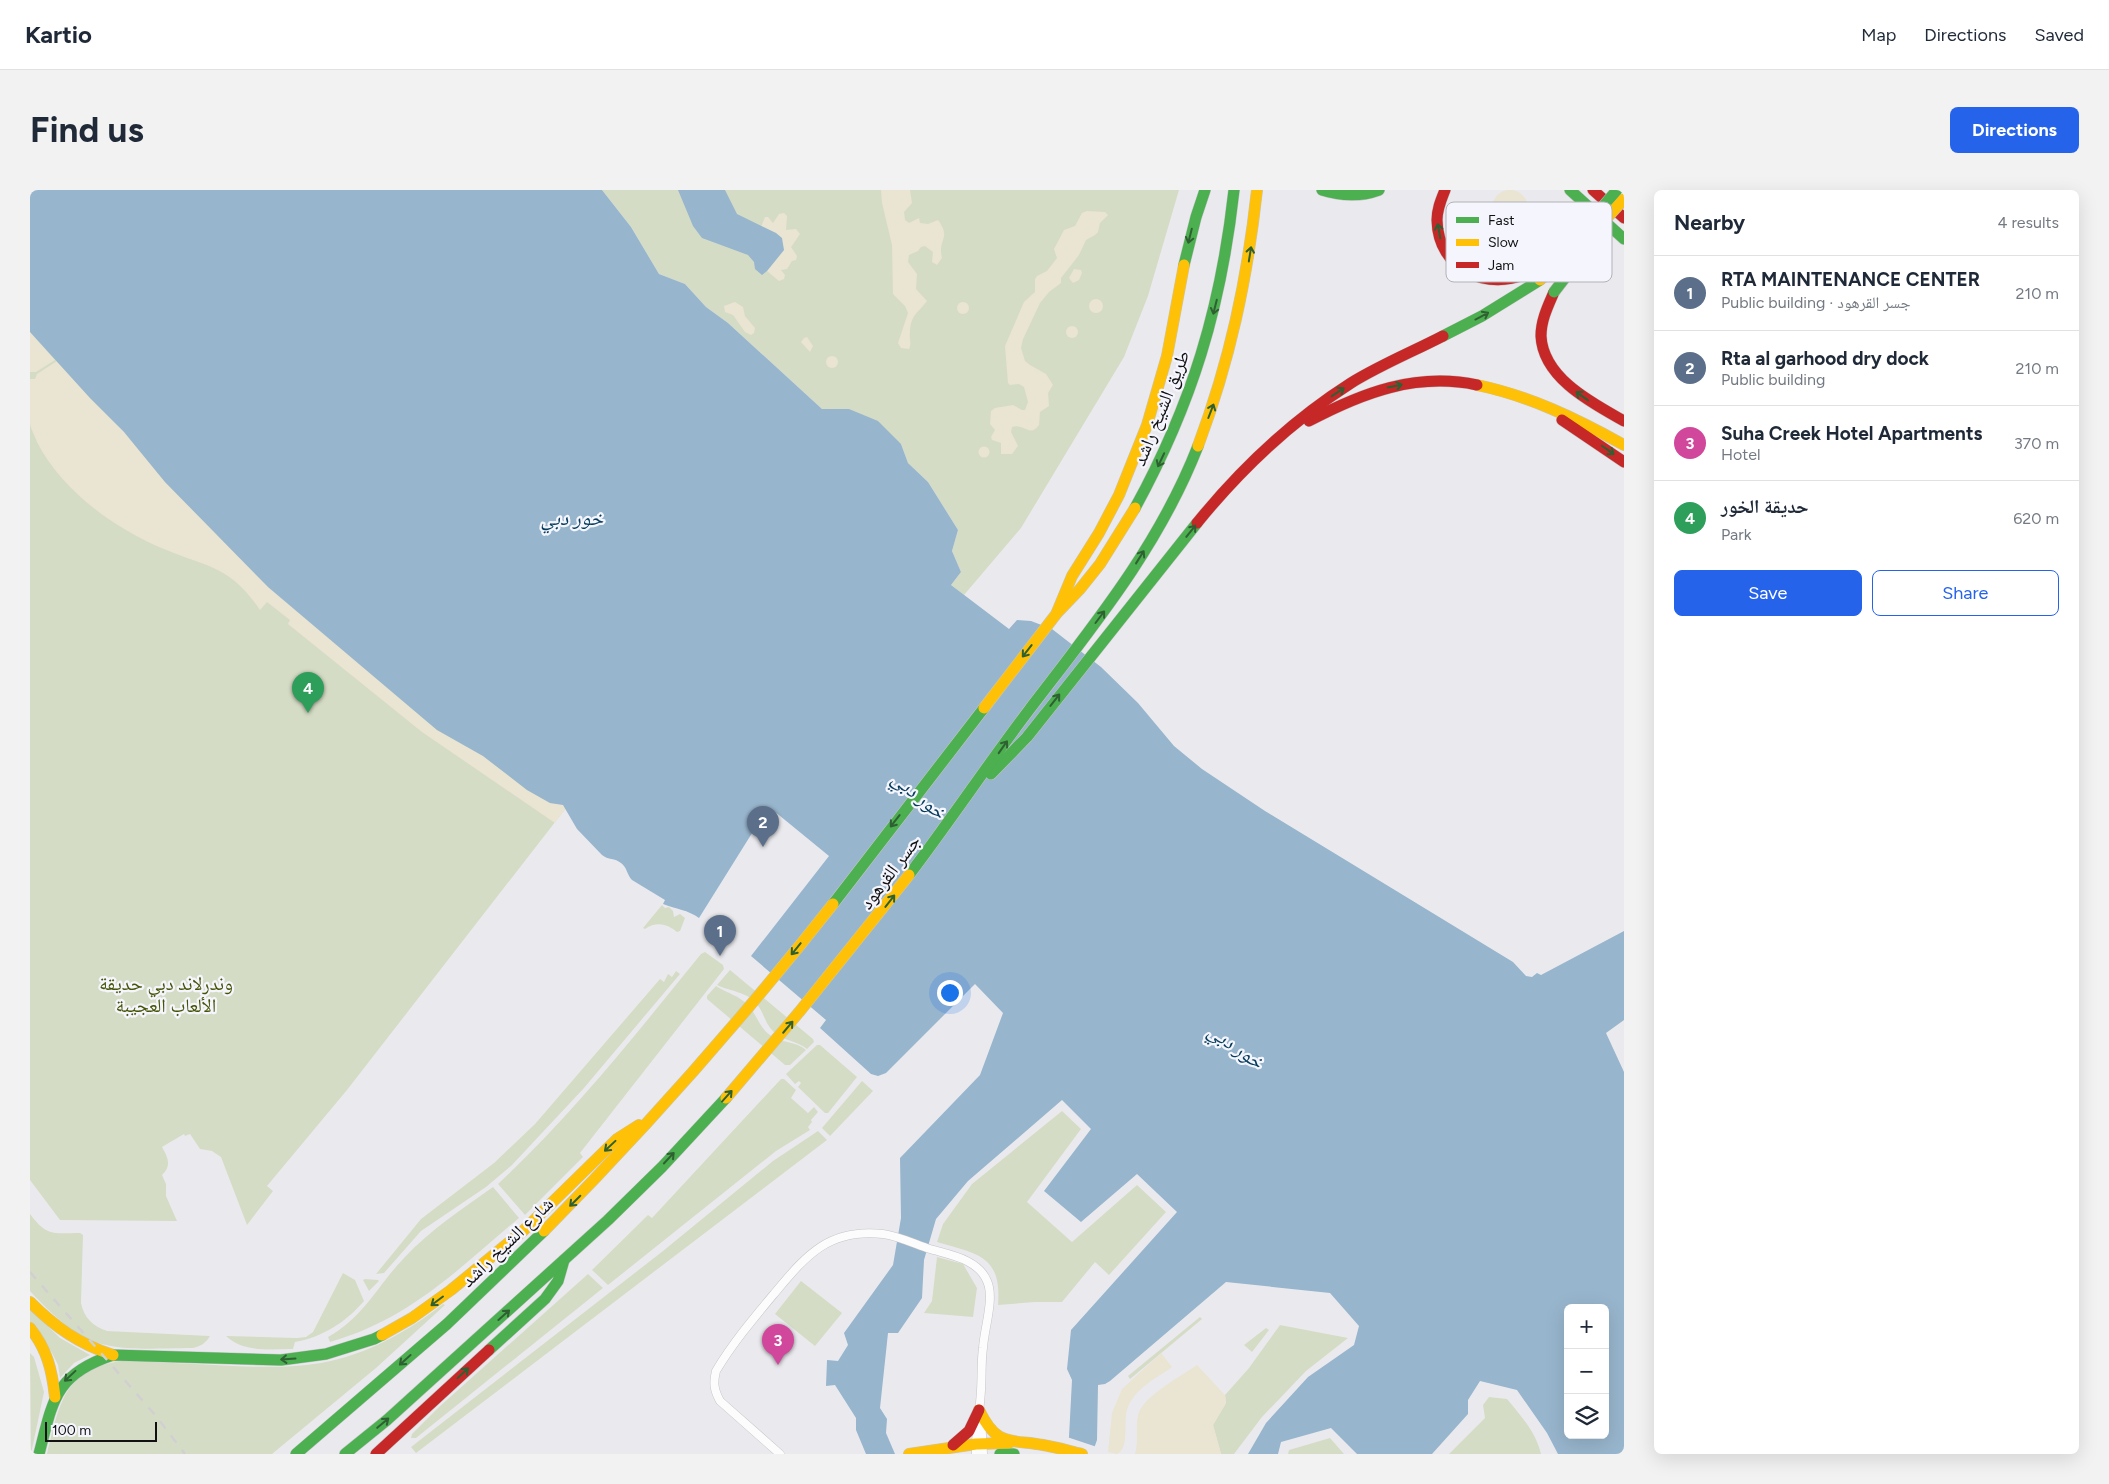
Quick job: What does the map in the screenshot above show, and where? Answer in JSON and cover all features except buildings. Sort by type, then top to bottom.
[{"type":"main road","points":[[1057,612],[1064,590],[1092,546],[1109,514],[1141,441],[1152,410],[1170,344],[1189,241],[1204,190]]},
{"type":"main road","name":"طريق الشيخ راشد","points":[[1057,612],[1090,579],[1143,495],[1172,436],[1195,380],[1219,292],[1230,232],[1234,190]]},
{"type":"main road","name":"جسر القرهود","points":[[564,1260],[640,1190],[756,1064],[874,921],[975,787],[1030,709],[1114,599],[1146,548],[1173,498],[1194,455],[1214,402],[1233,341],[1246,278],[1257,190]]},
{"type":"main road","points":[[1322,190],[1339,195],[1352,196],[1379,190]]},
{"type":"main road","points":[[1445,190],[1440,202],[1438,228],[1446,253]]},
{"type":"main road","points":[[1559,190],[1574,202]]},
{"type":"main road","points":[[1570,190],[1583,202]]},
{"type":"main road","points":[[1593,190],[1606,202]]},
{"type":"main road","points":[[1607,202],[1617,190]]},
{"type":"main road","points":[[1612,213],[1624,200]]},
{"type":"main road","points":[[1612,220],[1624,200]]},
{"type":"main road","points":[[1612,207],[1624,218]]},
{"type":"main road","points":[[1612,229],[1624,239]]},
{"type":"main road","points":[[975,787],[994,772],[1026,737],[1228,487],[1256,459],[1318,406],[1353,382],[1482,316],[1537,282]]},
{"type":"main road","points":[[1562,282],[1546,305],[1542,319],[1541,334],[1548,362],[1567,385],[1588,400],[1624,420]]},
{"type":"main road","points":[[1286,433],[1345,402],[1369,392],[1403,384],[1446,381],[1498,388],[1523,396],[1575,418],[1624,445]]},
{"type":"main road","points":[[1523,396],[1585,434],[1624,462]]},
{"type":"main road","name":"جسر القرهود","points":[[724,1036],[812,929],[1057,612]]},
{"type":"main road","name":"شارع الشيخ راشد","points":[[296,1454],[390,1374],[488,1285],[579,1197],[724,1036]]},
{"type":"main road","points":[[30,1302],[58,1329],[72,1339],[88,1348],[113,1355],[281,1360],[326,1354],[374,1339],[412,1318],[459,1284],[524,1230],[617,1139],[651,1119]]},
{"type":"main road","points":[[345,1454],[387,1420],[564,1260]]},
{"type":"main road","points":[[376,1454],[545,1299],[558,1281],[564,1260]]},
{"type":"main road","points":[[30,1328],[42,1342],[51,1360],[55,1397]]},
{"type":"main road","points":[[39,1454],[55,1397],[62,1384],[84,1365],[113,1355]]},
{"type":"main road","points":[[950,1447],[969,1432],[979,1410]]},
{"type":"main road","points":[[979,1410],[986,1425],[993,1434],[1007,1441],[1013,1451]]},
{"type":"main road","points":[[1000,1454],[1042,1445],[1082,1454]]},
{"type":"main road","points":[[912,1453],[950,1447],[1013,1451]]},
{"type":"street","points":[[780,1454],[720,1401],[715,1392],[714,1381],[716,1371],[764,1306],[807,1256],[827,1243],[842,1237],[859,1234],[884,1234],[970,1262],[978,1267],[988,1282],[990,1291],[982,1350],[979,1449]]},
{"type":"green space","points":[[602,190],[1179,190],[1148,296],[1124,357],[1021,528],[964,595],[951,585],[961,572],[952,551],[958,530],[928,482],[908,463],[901,444],[849,409],[822,409],[728,323],[706,307],[685,284],[659,274],[631,227]]},
{"type":"green space","name":"وندرلاند دبي حديقة الألعاب العجيبة","points":[[30,332],[268,587],[410,706],[566,808],[347,1090],[267,1186],[273,1191],[247,1225],[221,1157],[212,1151],[200,1149],[190,1134],[185,1136],[184,1134],[162,1147],[168,1161],[167,1168],[162,1175],[166,1184],[166,1196],[177,1221],[60,1220],[30,1180]]},
{"type":"green space","points":[[662,905],[665,908],[669,907],[673,911],[674,917],[680,914],[685,918],[680,931],[677,932],[662,924],[643,928]]},
{"type":"green space","points":[[705,952],[723,965],[724,969],[580,1153],[583,1157],[525,1215],[498,1184],[578,1102],[701,954]]},
{"type":"green space","points":[[730,970],[813,1039],[814,1042],[807,1049],[779,1036],[769,1026],[759,1007],[752,999],[717,985]]},
{"type":"green space","points":[[676,971],[680,974],[584,1088],[512,1165],[486,1187],[421,1231],[384,1273],[376,1274],[421,1219],[494,1163],[535,1124],[660,979],[664,982],[668,974],[672,977]]},
{"type":"green space","points":[[716,986],[738,997],[749,1006],[770,1035],[798,1045],[806,1050],[790,1065],[785,1065],[707,999],[707,996]]},
{"type":"green space","points":[[817,1045],[820,1045],[857,1077],[828,1113],[825,1113],[798,1087],[801,1083],[799,1081],[795,1084],[786,1074]]},
{"type":"green space","points":[[781,1079],[784,1079],[796,1090],[791,1098],[808,1113],[814,1107],[818,1112],[811,1120],[812,1122],[808,1127],[810,1130],[776,1151],[608,1285],[592,1270],[648,1215],[652,1218]]},
{"type":"green space","points":[[862,1081],[873,1091],[830,1136],[822,1128]]},
{"type":"green space","points":[[1062,1111],[1081,1129],[1027,1202],[1072,1242],[1137,1185],[1166,1212],[1109,1275],[1095,1262],[1062,1302],[998,1305],[996,1276],[991,1266],[975,1254],[937,1242],[943,1224],[972,1184]]},
{"type":"green space","points":[[818,1131],[827,1140],[416,1453],[411,1447],[663,1251],[773,1161]]},
{"type":"green space","points":[[493,1187],[519,1218],[453,1274],[409,1306],[359,1332],[330,1342],[328,1337],[361,1311],[394,1269],[414,1248],[447,1220]]},
{"type":"green space","points":[[30,1214],[46,1230],[57,1233],[80,1233],[83,1235],[81,1303],[84,1313],[97,1327],[107,1331],[210,1336],[203,1344],[193,1348],[121,1348],[86,1338],[69,1327],[30,1291]]},
{"type":"green space","points":[[937,1257],[963,1264],[977,1288],[973,1317],[924,1313],[932,1301]]},
{"type":"green space","points":[[343,1273],[355,1280],[364,1301],[350,1316],[333,1328],[305,1340],[295,1342],[293,1349],[249,1348],[226,1336],[306,1337],[313,1332]]},
{"type":"green space","points":[[588,1274],[603,1288],[416,1438],[411,1438],[412,1434],[439,1407]]},
{"type":"green space","points":[[363,1280],[379,1281],[369,1291]]},
{"type":"green space","points":[[801,1281],[842,1313],[815,1346],[775,1314]]},
{"type":"green space","points":[[443,1304],[445,1305],[376,1368],[272,1454],[47,1454],[56,1420],[67,1392],[76,1381],[88,1372],[103,1365],[122,1361],[266,1367],[321,1363],[354,1354],[385,1341],[415,1324]]},
{"type":"green space","points":[[30,1309],[60,1338],[90,1355],[74,1363],[60,1378],[58,1365],[51,1351],[30,1322]]},
{"type":"green space","points":[[1200,1317],[1202,1319],[1130,1379],[1128,1376]]},
{"type":"green space","points":[[1280,1325],[1348,1338],[1306,1371],[1262,1417],[1234,1454],[1221,1454],[1213,1425],[1226,1403],[1225,1395],[1249,1368]]},
{"type":"green space","points":[[1266,1328],[1269,1330],[1252,1352],[1244,1345]]},
{"type":"green space","points":[[30,1353],[34,1357],[44,1392],[31,1454]]},
{"type":"green space","points":[[1489,1397],[1507,1399],[1532,1431],[1541,1454],[1449,1454],[1485,1418],[1483,1405]]},
{"type":"green space","points":[[1330,1438],[1344,1454],[1288,1454],[1289,1450]]},
{"type":"sand","points":[[881,190],[910,190],[912,203],[904,212],[905,220],[909,223],[919,218],[920,223],[928,224],[938,220],[944,231],[941,247],[942,258],[937,265],[932,262],[933,252],[925,246],[909,255],[908,262],[917,274],[916,289],[927,301],[916,314],[910,327],[909,349],[901,348],[898,343],[908,313],[905,306],[893,294],[892,245],[882,203]]},
{"type":"sand","points":[[1510,190],[1517,191],[1527,201],[1493,202],[1497,195],[1503,191]]},
{"type":"sand","points":[[1087,211],[1105,212],[1108,215],[1100,223],[1098,232],[1086,240],[1079,255],[1061,278],[1061,283],[1049,292],[1040,303],[1023,339],[1021,348],[1025,361],[1046,374],[1053,385],[1048,393],[1049,406],[1040,412],[1039,425],[1036,429],[1012,427],[1011,432],[1018,446],[1012,454],[1001,454],[1001,443],[992,440],[991,437],[995,430],[990,424],[991,411],[995,408],[1013,405],[1025,410],[1028,402],[1024,387],[1019,384],[1010,385],[1008,383],[1005,346],[1024,302],[1035,292],[1035,279],[1047,271],[1057,258],[1054,249],[1064,230],[1075,226],[1082,213]]},
{"type":"sand","points":[[784,213],[787,216],[786,230],[796,229],[800,234],[791,247],[797,256],[796,260],[792,261],[787,269],[781,270],[785,275],[784,279],[779,281],[767,271],[784,250],[776,233],[761,227],[765,217],[768,217],[773,223],[779,214]]},
{"type":"sand","points":[[1074,269],[1081,270],[1082,273],[1079,280],[1073,283],[1069,278]]},
{"type":"sand","points":[[1096,299],[1101,301],[1103,306],[1101,311],[1096,313],[1091,311],[1089,306],[1091,301]]},
{"type":"sand","points":[[735,302],[743,307],[745,316],[755,328],[754,333],[751,335],[745,332],[733,315],[725,312],[724,306]]},
{"type":"sand","points":[[961,302],[965,302],[969,308],[965,314],[961,314],[957,310],[957,306]]},
{"type":"sand","points":[[1070,326],[1074,326],[1078,332],[1074,338],[1070,338],[1066,334],[1066,330]]},
{"type":"sand","points":[[30,332],[55,360],[36,372],[30,372]]},
{"type":"sand","points":[[807,337],[813,346],[810,352],[801,342]]},
{"type":"sand","points":[[834,356],[837,357],[837,367],[830,368],[827,367],[826,360],[827,357]]},
{"type":"sand","points":[[57,361],[124,432],[165,482],[268,587],[437,730],[483,756],[527,790],[550,803],[561,804],[566,808],[555,823],[422,732],[288,624],[290,620],[267,602],[260,610],[249,595],[227,575],[141,538],[106,517],[73,490],[47,459],[37,442],[30,424],[30,379],[35,379],[37,374]]},
{"type":"sand","points":[[984,446],[990,452],[984,458],[978,452]]},
{"type":"sand","points":[[1161,1353],[1172,1367],[1140,1390],[1130,1402],[1126,1415],[1125,1441],[1121,1451],[1117,1454],[1108,1452],[1112,1413],[1122,1389]]},
{"type":"sand","points":[[1197,1365],[1225,1395],[1226,1403],[1213,1425],[1221,1454],[1135,1454],[1137,1420],[1141,1408],[1154,1394]]},
{"type":"water","name":"خور دبي","points":[[30,190],[602,190],[631,227],[659,274],[685,284],[706,307],[728,323],[822,409],[849,409],[878,421],[901,444],[908,463],[928,482],[958,530],[952,551],[961,572],[951,585],[1009,629],[1017,620],[1031,621],[1052,629],[1101,667],[1138,703],[1174,746],[1202,769],[1265,811],[1513,962],[1526,976],[1532,977],[1537,973],[1541,975],[1624,931],[1624,1020],[1606,1033],[1624,1072],[1624,1454],[1558,1454],[1547,1433],[1517,1390],[1480,1381],[1468,1400],[1468,1414],[1432,1454],[1357,1454],[1331,1428],[1281,1442],[1278,1454],[1248,1454],[1266,1423],[1308,1377],[1354,1345],[1359,1326],[1330,1293],[1226,1282],[1110,1381],[1098,1385],[1097,1440],[1092,1454],[1064,1454],[1069,1437],[1072,1380],[1067,1369],[1071,1330],[1177,1212],[1137,1174],[1081,1222],[1044,1191],[1091,1129],[1062,1100],[968,1181],[936,1219],[924,1260],[922,1298],[898,1333],[888,1333],[880,1408],[887,1419],[886,1433],[895,1454],[866,1454],[856,1430],[856,1418],[835,1385],[826,1386],[827,1360],[838,1361],[848,1345],[844,1333],[893,1265],[901,1218],[900,1158],[980,1075],[1003,1013],[975,984],[886,1073],[878,1076],[871,1074],[820,1028],[826,1020],[751,956],[829,856],[774,811],[764,825],[759,822],[699,918],[686,911],[663,904],[665,900],[632,880],[621,863],[602,855],[577,829],[563,805],[550,803],[527,790],[483,756],[437,730],[268,587],[165,482],[124,432],[30,332]]},
{"type":"water","points":[[678,190],[725,190],[737,214],[776,233],[782,238],[784,250],[762,275],[755,269],[754,262],[748,255],[702,238],[693,226]]},
{"type":"pier","points":[[1067,1437],[1097,1447],[1095,1454],[1061,1454]]},
{"type":"railway","points":[[30,1272],[156,1416],[185,1454]]},
{"type":"traffic: fast","points":[[1184,265],[1205,190]]},
{"type":"traffic: fast","points":[[1135,508],[1173,431],[1201,354],[1221,275],[1234,190]]},
{"type":"traffic: fast","points":[[1322,190],[1350,195],[1365,194],[1379,190]]},
{"type":"traffic: fast","points":[[1570,190],[1583,202]]},
{"type":"traffic: fast","points":[[1607,202],[1617,190]]},
{"type":"traffic: fast","points":[[1612,228],[1624,239]]},
{"type":"traffic: fast","points":[[1443,336],[1482,316],[1537,282]]},
{"type":"traffic: fast","points":[[1554,292],[1562,282]]},
{"type":"traffic: fast","points":[[909,875],[1123,584],[1145,551],[1164,517],[1182,483],[1198,446]]},
{"type":"traffic: fast","points":[[991,774],[1027,737],[1197,523]]},
{"type":"traffic: fast","points":[[833,904],[984,708]]},
{"type":"traffic: fast","points":[[345,1454],[387,1420],[608,1220],[662,1167],[726,1098]]},
{"type":"traffic: fast","points":[[296,1454],[447,1324],[544,1231]]},
{"type":"traffic: fast","points":[[489,1350],[545,1299],[558,1281],[564,1260]]},
{"type":"traffic: fast","points":[[39,1454],[53,1404],[68,1380],[94,1362],[113,1355],[281,1360],[326,1354],[382,1335]]},
{"type":"traffic: fast","points":[[1000,1454],[1014,1454]]},
{"type":"traffic: slow","points":[[1198,446],[1219,383],[1236,320],[1248,256],[1257,190]]},
{"type":"traffic: slow","points":[[1612,212],[1624,199]]},
{"type":"traffic: slow","points":[[1057,612],[1072,576],[1099,533],[1119,495],[1147,425],[1167,356],[1184,265]]},
{"type":"traffic: slow","points":[[1477,385],[1516,395],[1553,409],[1624,445]]},
{"type":"traffic: slow","points":[[984,708],[1057,613],[1100,564],[1135,508]]},
{"type":"traffic: slow","points":[[726,1098],[800,1011],[909,875]]},
{"type":"traffic: slow","points":[[544,1231],[657,1112],[764,989],[833,904]]},
{"type":"traffic: slow","points":[[382,1335],[412,1318],[451,1290],[524,1230],[617,1139],[639,1125]]},
{"type":"traffic: slow","points":[[30,1302],[68,1334],[89,1346],[113,1355]]},
{"type":"traffic: slow","points":[[30,1328],[41,1344],[48,1360],[55,1397]]},
{"type":"traffic: slow","points":[[979,1410],[992,1430],[998,1436],[1005,1439],[1082,1454]]},
{"type":"traffic: slow","points":[[909,1454],[976,1444],[1009,1443]]},
{"type":"traffic: jam","points":[[1445,190],[1438,208],[1437,220],[1440,237],[1446,252]]},
{"type":"traffic: jam","points":[[1593,190],[1606,202]]},
{"type":"traffic: jam","points":[[1612,207],[1624,218]]},
{"type":"traffic: jam","points":[[1554,292],[1541,330],[1544,351],[1550,364],[1571,388],[1624,421]]},
{"type":"traffic: jam","points":[[1197,523],[1249,465],[1329,397],[1362,376],[1443,336]]},
{"type":"traffic: jam","points":[[1309,421],[1369,394],[1411,383],[1432,381],[1477,385]]},
{"type":"traffic: jam","points":[[1562,420],[1624,462]]},
{"type":"traffic: jam","points":[[376,1454],[489,1350]]},
{"type":"traffic: jam","points":[[953,1445],[969,1431],[979,1410]]},
{"type":"place","name":"حديقة الخور","points":[[308,713]]},
{"type":"place","name":"Rta al garhood dry dock","points":[[763,847]]},
{"type":"place","name":"RTA MAINTENANCE CENTER","points":[[720,956]]},
{"type":"place","name":"Suha Creek Hotel Apartments","points":[[778,1365]]}]
